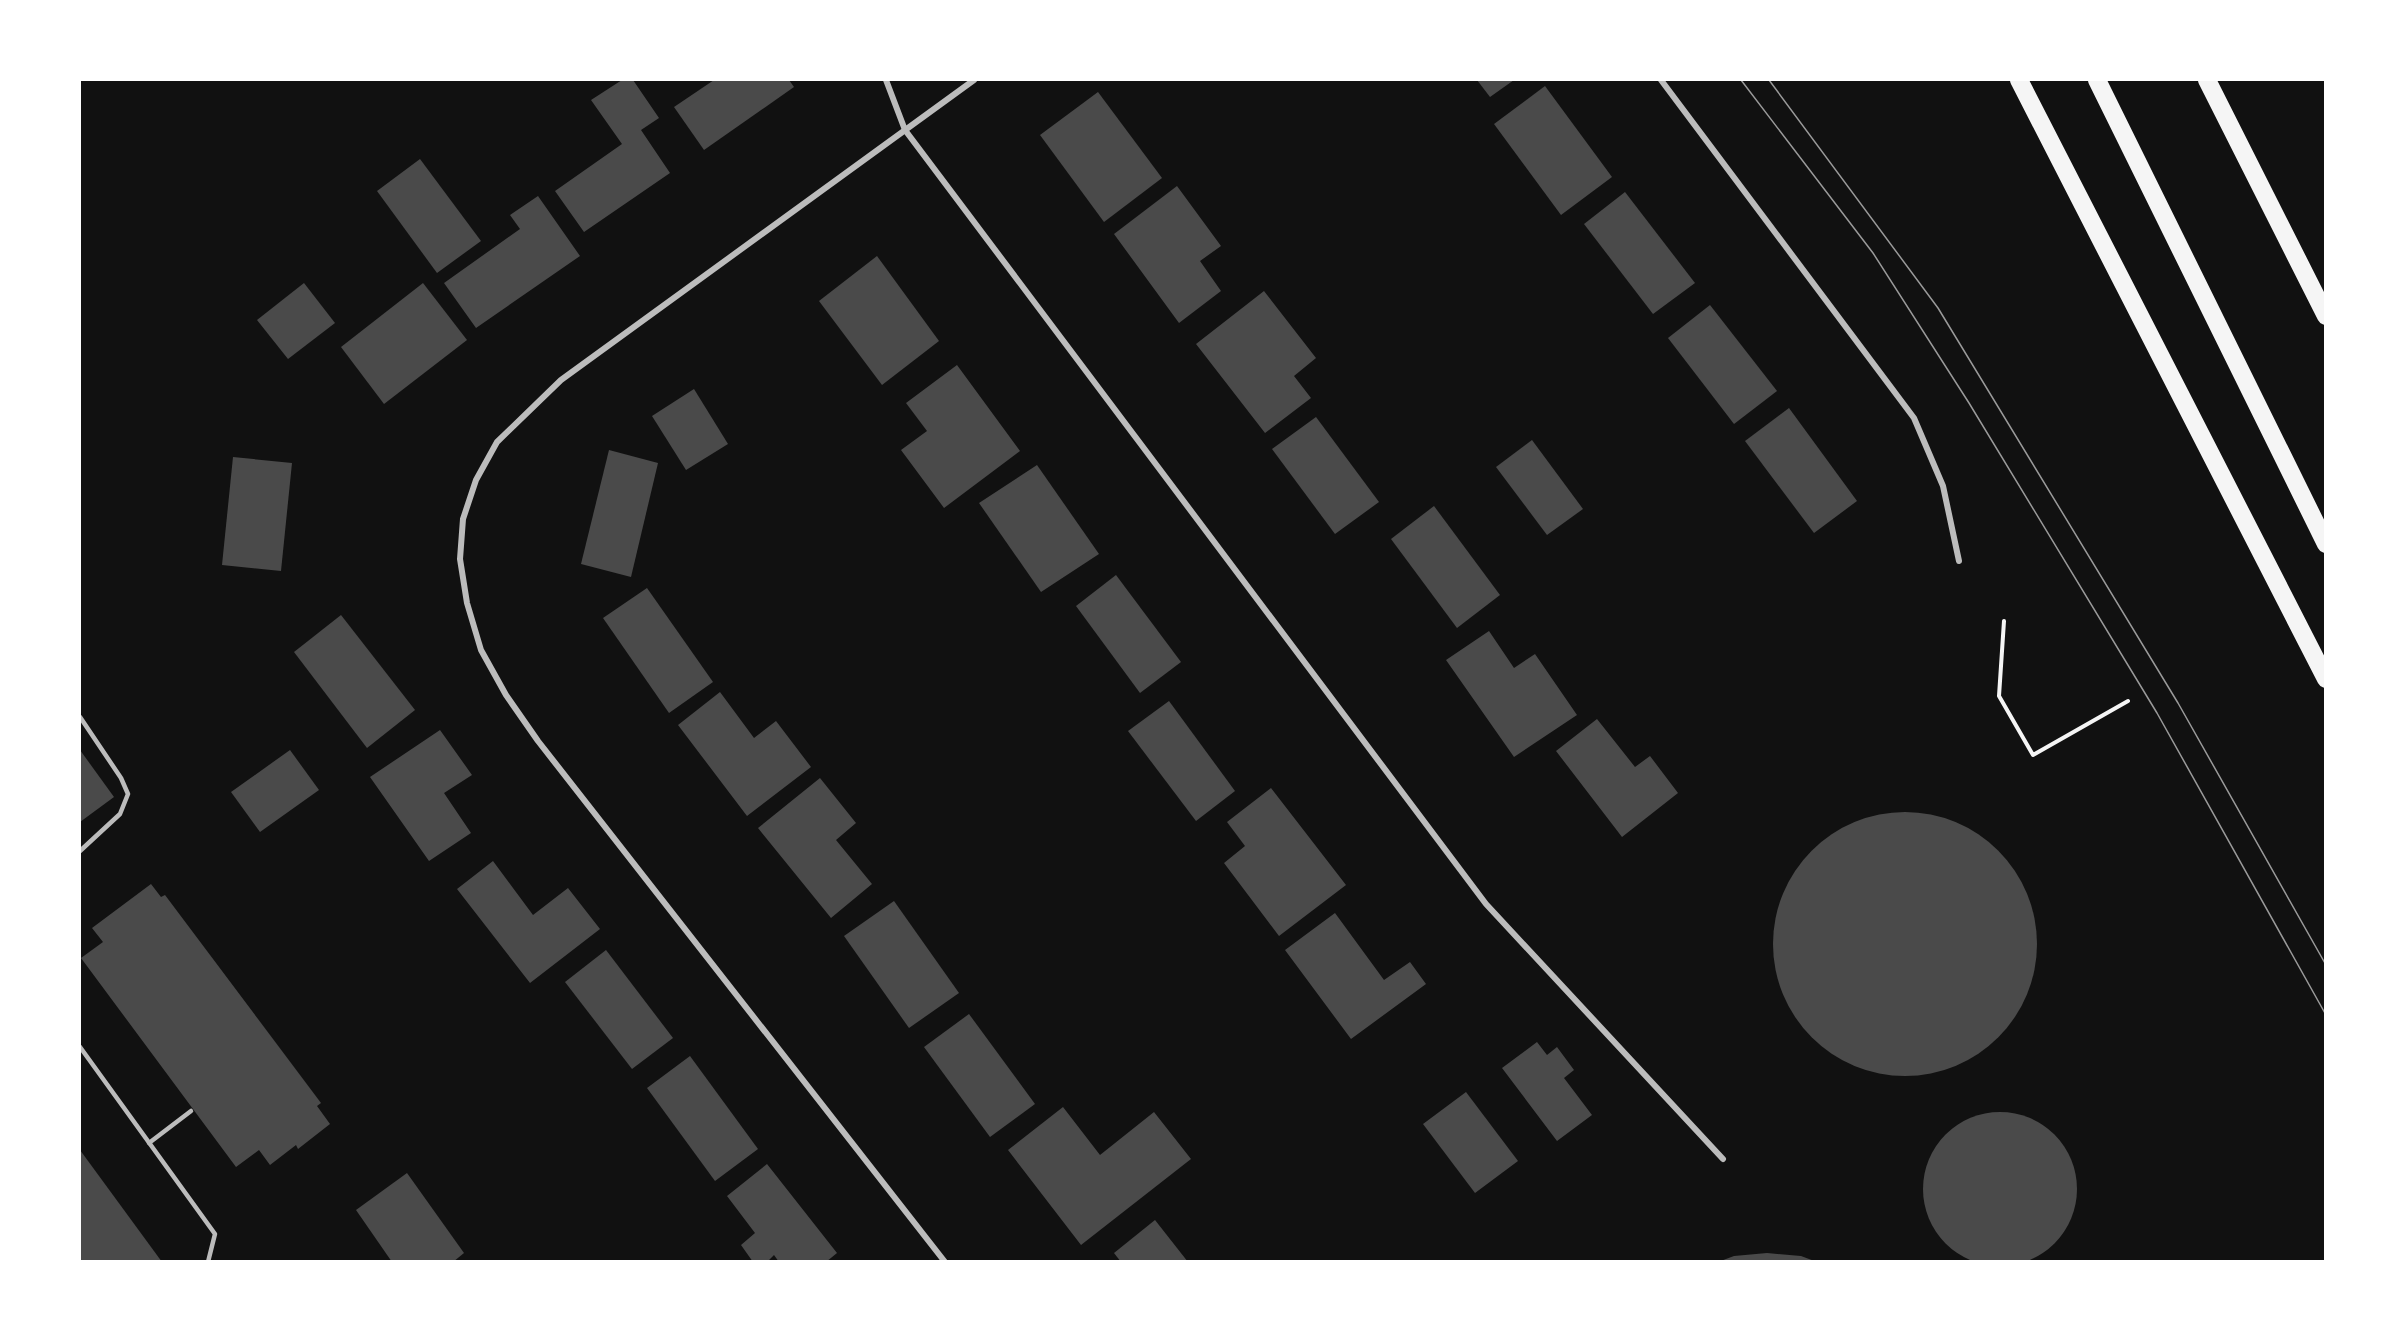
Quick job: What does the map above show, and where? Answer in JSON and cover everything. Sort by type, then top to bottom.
[{"type":"highway","points":[[2019,80],[2325,680]]},
{"type":"highway","points":[[2097,80],[2325,544]]},
{"type":"highway","points":[[2207,80],[2325,316]]},
{"type":"street","points":[[886,80],[905,130],[1486,904],[1723,1159]]},
{"type":"street","points":[[945,1262],[538,741],[506,695],[481,650],[467,603],[460,559],[463,519],[476,480],[497,442],[561,381],[974,80]]},
{"type":"street","points":[[1661,80],[1914,418],[1942,486],[1959,561]]},
{"type":"lane","points":[[80,717],[121,777],[129,794],[120,814],[80,851]]},
{"type":"lane","points":[[80,1047],[215,1234],[208,1262]]},
{"type":"lane","points":[[149,1143],[191,1111]]},
{"type":"path","points":[[2004,621],[1999,696],[2033,755],[2128,701]]},
{"type":"building","points":[[622,80],[633,80],[659,118],[641,130],[670,173],[584,232],[555,191],[622,144],[591,100]]},
{"type":"building","points":[[714,80],[789,80],[794,87],[704,150],[674,107]]},
{"type":"building","points":[[1477,80],[1514,80],[1490,97]]},
{"type":"building","points":[[1545,86],[1612,177],[1561,215],[1494,124]]},
{"type":"building","points":[[1098,92],[1162,178],[1104,222],[1040,135]]},
{"type":"building","points":[[420,159],[481,241],[437,273],[377,191]]},
{"type":"building","points":[[1177,186],[1221,246],[1200,261],[1221,291],[1179,323],[1114,234]]},
{"type":"building","points":[[1625,192],[1695,283],[1653,314],[1584,224]]},
{"type":"building","points":[[538,196],[580,256],[476,328],[444,283],[520,229],[510,215]]},
{"type":"building","points":[[877,256],[939,341],[882,385],[819,301]]},
{"type":"building","points":[[304,283],[335,323],[288,359],[257,320]]},
{"type":"building","points":[[423,283],[467,340],[384,404],[341,347]]},
{"type":"building","points":[[1264,291],[1316,358],[1294,376],[1311,398],[1265,433],[1196,344]]},
{"type":"building","points":[[1710,305],[1777,391],[1734,424],[1668,338]]},
{"type":"building","points":[[957,365],[1020,451],[944,508],[901,450],[927,431],[906,403]]},
{"type":"building","points":[[694,389],[728,444],[686,470],[652,416]]},
{"type":"building","points":[[1789,408],[1857,501],[1814,533],[1745,441]]},
{"type":"building","points":[[1316,417],[1379,502],[1335,534],[1272,449]]},
{"type":"building","points":[[1532,440],[1583,509],[1547,535],[1496,467]]},
{"type":"building","points":[[609,450],[658,463],[631,577],[581,564]]},
{"type":"building","points":[[233,457],[292,463],[281,571],[222,565]]},
{"type":"building","points":[[1037,465],[1099,554],[1041,592],[979,503]]},
{"type":"building","points":[[1434,506],[1500,595],[1457,628],[1391,539]]},
{"type":"building","points":[[1116,575],[1181,662],[1140,693],[1076,606]]},
{"type":"building","points":[[647,588],[713,682],[669,713],[603,618]]},
{"type":"building","points":[[341,615],[415,710],[367,748],[294,652]]},
{"type":"building","points":[[1489,631],[1514,668],[1535,654],[1577,715],[1514,757],[1446,660]]},
{"type":"building","points":[[720,692],[754,738],[776,721],[811,767],[747,816],[678,725]]},
{"type":"building","points":[[1169,701],[1235,791],[1196,821],[1128,731]]},
{"type":"building","points":[[1597,719],[1635,767],[1650,756],[1678,793],[1622,837],[1556,751]]},
{"type":"building","points":[[440,730],[472,775],[444,793],[471,833],[429,861],[370,777]]},
{"type":"building","points":[[80,750],[114,797],[80,822]]},
{"type":"building","points":[[290,750],[319,790],[260,832],[231,792]]},
{"type":"building","points":[[820,778],[856,823],[836,840],[872,884],[831,918],[758,828]]},
{"type":"building","points":[[1271,788],[1346,885],[1279,936],[1224,863],[1245,846],[1227,822]]},
{"type":"building","points":[[1905,812],[1931,814],[1956,822],[1989,842],[2007,860],[2027,893],[2035,918],[2037,944],[2035,970],[2027,995],[2007,1028],[1989,1046],[1956,1066],[1931,1074],[1905,1076],[1879,1074],[1854,1066],[1821,1046],[1803,1028],[1783,995],[1775,970],[1773,944],[1775,918],[1783,893],[1803,860],[1821,842],[1854,822],[1879,814]]},
{"type":"building","points":[[493,861],[533,915],[568,888],[600,929],[530,983],[457,889]]},
{"type":"building","points":[[151,884],[161,897],[165,895],[321,1103],[317,1106],[330,1124],[298,1149],[296,1145],[270,1165],[259,1150],[236,1167],[81,958],[103,942],[92,928]]},
{"type":"building","points":[[894,901],[959,993],[909,1028],[844,936]]},
{"type":"building","points":[[1335,913],[1384,980],[1410,962],[1426,984],[1351,1039],[1285,950]]},
{"type":"building","points":[[606,950],[673,1038],[632,1069],[565,982]]},
{"type":"building","points":[[969,1014],[1035,1104],[990,1137],[924,1047]]},
{"type":"building","points":[[1537,1042],[1547,1055],[1557,1047],[1574,1070],[1564,1078],[1592,1115],[1557,1141],[1502,1068]]},
{"type":"building","points":[[690,1056],[758,1149],[715,1181],[647,1088]]},
{"type":"building","points":[[1466,1092],[1518,1161],[1475,1193],[1423,1124]]},
{"type":"building","points":[[1063,1107],[1100,1155],[1154,1112],[1191,1159],[1081,1245],[1008,1150]]},
{"type":"building","points":[[2000,1112],[2015,1113],[2030,1118],[2055,1134],[2071,1159],[2076,1174],[2076,1204],[2071,1219],[2055,1244],[2030,1260],[2015,1265],[2000,1266],[1985,1265],[1970,1260],[1945,1244],[1929,1219],[1924,1204],[1923,1189],[1924,1174],[1929,1159],[1945,1134],[1970,1118],[1985,1113]]},
{"type":"building","points":[[80,1150],[162,1262],[80,1262]]},
{"type":"building","points":[[767,1164],[837,1253],[826,1262],[779,1262],[774,1255],[767,1262],[753,1262],[741,1245],[755,1233],[727,1196]]},
{"type":"building","points":[[407,1173],[464,1253],[453,1262],[392,1262],[356,1210]]},
{"type":"building","points":[[1155,1220],[1188,1262],[1121,1262],[1114,1253]]},
{"type":"building","points":[[1767,1253],[1801,1256],[1817,1262],[1718,1262],[1734,1256]]},
{"type":"tram line","points":[[1741,80],[1873,253],[1969,403],[2157,713],[2326,1015]]},
{"type":"tram line","points":[[1769,80],[1938,308],[2178,703],[2326,965]]}]
